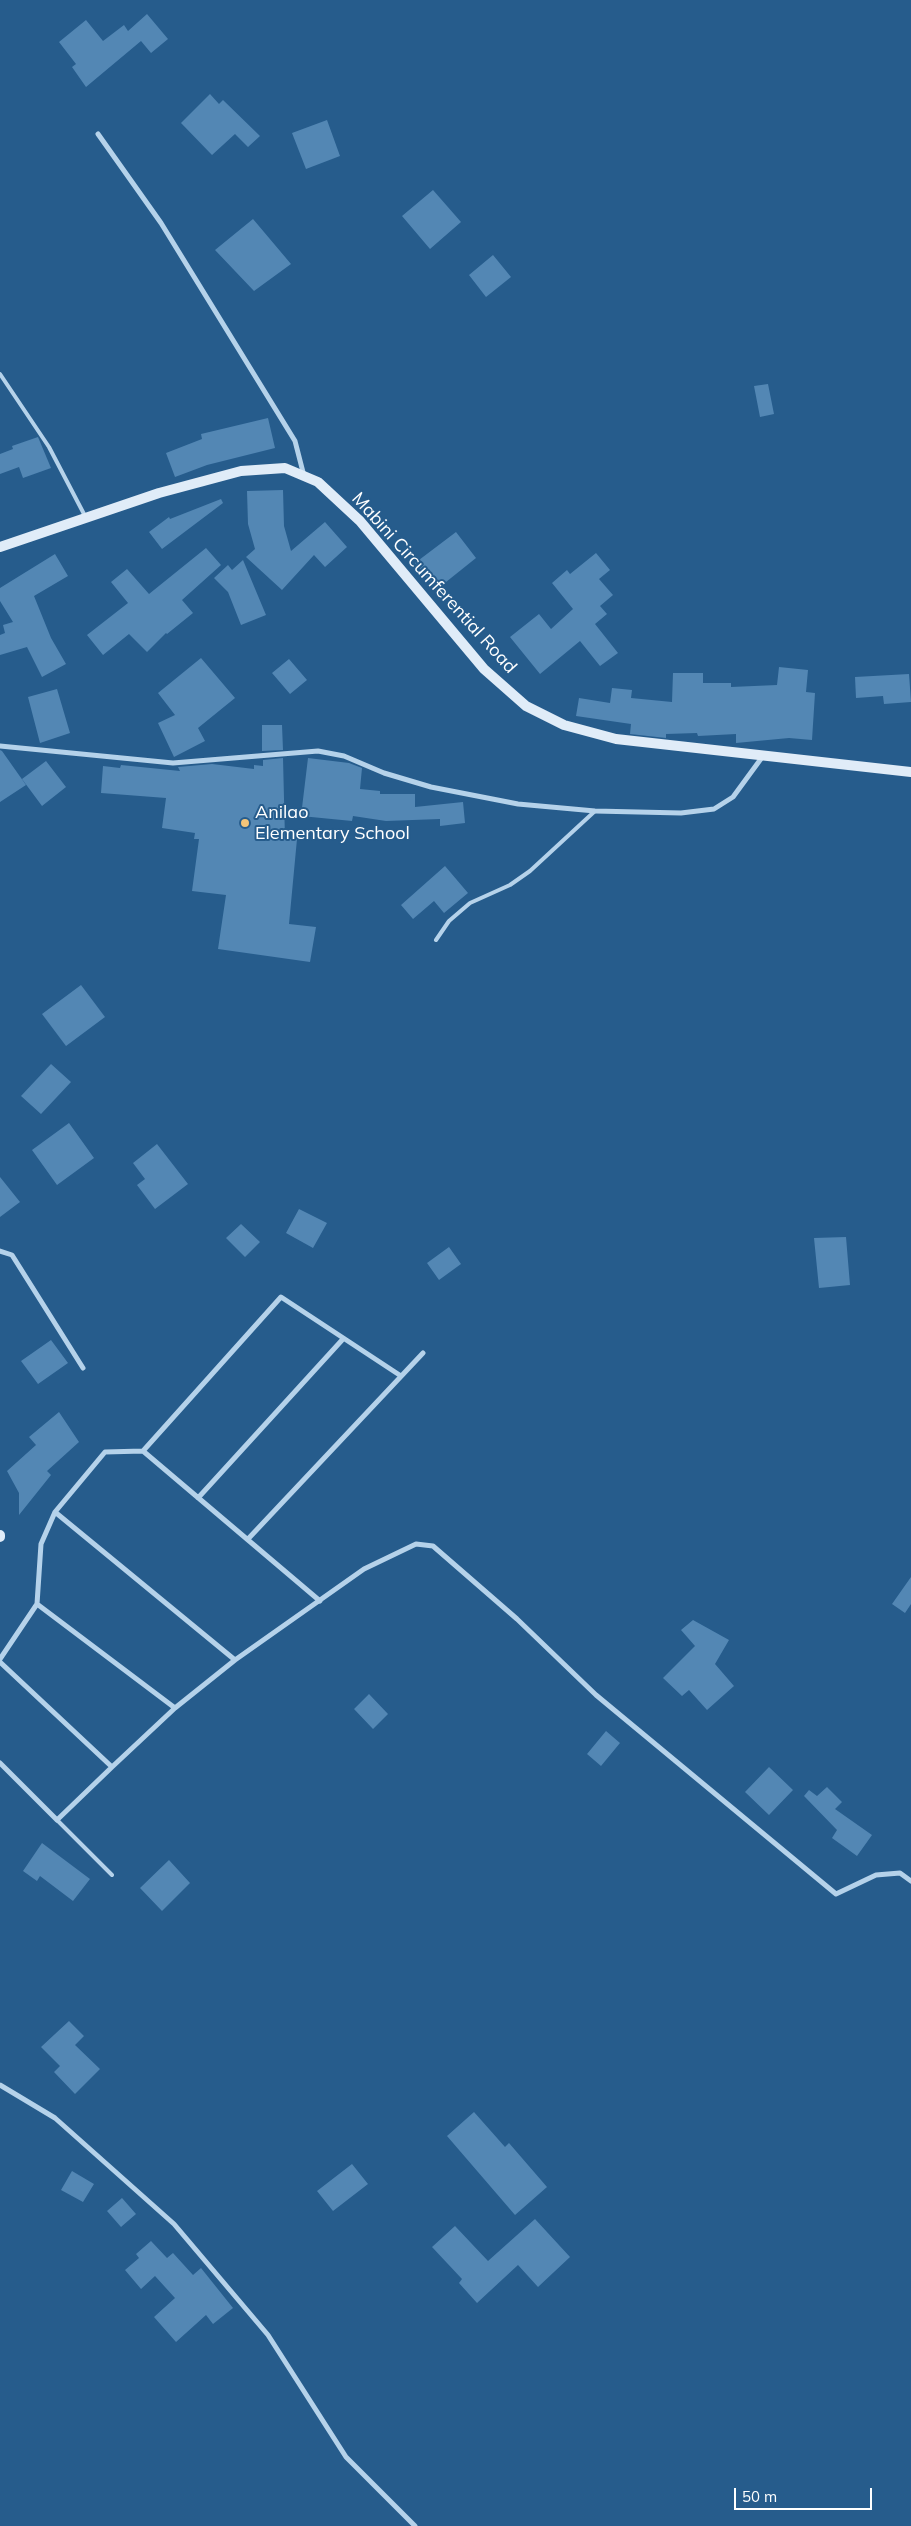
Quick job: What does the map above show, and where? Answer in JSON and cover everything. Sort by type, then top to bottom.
[{"type":"main road","name":"Mabini Circumferential Road","points":[[0,548],[159,493],[241,471],[285,468],[318,482],[360,521],[484,668],[526,706],[564,725],[616,739],[911,772]]},
{"type":"street","points":[[98,134],[161,223],[295,440],[304,476]]},
{"type":"street","points":[[0,746],[174,763],[318,751],[344,756],[384,772],[431,787],[518,804],[595,811],[681,813],[714,809],[733,797],[764,755]]},
{"type":"street","points":[[0,1251],[12,1255],[84,1368]]},
{"type":"street","points":[[143,1451],[281,1297],[401,1376]]},
{"type":"street","points":[[198,1498],[343,1339]]},
{"type":"street","points":[[248,1539],[423,1353]]},
{"type":"street","points":[[112,1767],[0,1661],[37,1604],[41,1544],[55,1512],[105,1452],[143,1451],[320,1601]]},
{"type":"street","points":[[55,1512],[235,1660]]},
{"type":"street","points":[[0,1763],[57,1820],[175,1708],[235,1660],[364,1568],[416,1544],[433,1546],[517,1619],[596,1695],[836,1894],[876,1875],[900,1874],[911,1881]]},
{"type":"street","points":[[37,1604],[175,1708]]},
{"type":"street","points":[[0,2085],[55,2118],[174,2224],[268,2334],[346,2457],[415,2526]]},
{"type":"lane","points":[[0,374],[49,447],[86,518]]},
{"type":"lane","points":[[436,940],[449,921],[470,903],[510,885],[530,871],[595,811]]},
{"type":"lane","points":[[57,1820],[112,1875]]},
{"type":"building","points":[[147,14],[168,39],[151,53],[141,41],[86,87],[72,67],[76,64],[59,42],[86,20],[103,41],[124,25],[128,31]]},
{"type":"building","points":[[210,94],[219,104],[223,100],[260,136],[248,147],[235,134],[212,155],[181,123]]},
{"type":"building","points":[[327,120],[340,156],[306,169],[292,133]]},
{"type":"building","points":[[433,190],[461,222],[430,249],[402,216]]},
{"type":"building","points":[[253,219],[291,264],[254,291],[215,250]]},
{"type":"building","points":[[493,255],[511,277],[486,297],[469,275]]},
{"type":"building","points":[[768,384],[774,414],[760,417],[754,386]]},
{"type":"building","points":[[268,418],[275,448],[207,465],[175,477],[166,453],[202,439],[201,434]]},
{"type":"building","points":[[38,437],[51,468],[23,478],[19,467],[0,474],[0,454],[13,449],[12,446]]},
{"type":"building","points":[[283,490],[284,526],[291,551],[325,522],[347,547],[325,567],[314,555],[282,590],[246,557],[255,549],[248,524],[247,491]]},
{"type":"building","points":[[221,499],[223,503],[162,549],[149,532],[169,517],[170,519]]},
{"type":"building","points":[[456,532],[476,558],[436,590],[415,563]]},
{"type":"building","points":[[206,548],[221,565],[182,600],[193,613],[166,633],[147,652],[129,634],[103,655],[87,635],[128,603],[111,582],[127,569],[149,594]]},
{"type":"building","points":[[596,553],[610,570],[599,579],[613,595],[600,606],[607,614],[595,624],[618,653],[600,666],[580,641],[540,674],[510,637],[539,614],[551,629],[573,609],[552,583],[567,570],[570,574]]},
{"type":"building","points":[[55,554],[68,576],[34,596],[51,638],[66,664],[42,677],[27,647],[0,655],[0,635],[5,633],[3,625],[13,622],[0,601],[0,588]]},
{"type":"building","points":[[243,560],[266,615],[241,625],[228,592],[214,578],[228,565],[232,570]]},
{"type":"building","points":[[201,658],[235,698],[198,728],[205,741],[174,757],[158,723],[175,715],[158,693]]},
{"type":"building","points":[[289,659],[307,680],[290,694],[272,673]]},
{"type":"building","points":[[779,667],[808,670],[806,692],[815,693],[812,740],[789,738],[736,743],[736,734],[698,736],[697,733],[666,734],[666,738],[630,734],[631,724],[576,716],[579,698],[610,703],[612,688],[632,690],[631,698],[672,702],[673,673],[703,673],[703,683],[731,683],[731,687],[777,685]]},
{"type":"building","points":[[909,674],[911,702],[884,704],[883,696],[856,698],[855,677]]},
{"type":"building","points":[[57,689],[70,733],[40,743],[28,697]]},
{"type":"building","points":[[262,725],[282,725],[283,750],[262,751]]},
{"type":"building","points":[[0,750],[26,785],[0,802]]},
{"type":"building","points":[[283,758],[285,839],[297,839],[289,924],[316,927],[310,962],[218,949],[226,895],[192,891],[199,839],[194,839],[195,833],[162,828],[166,798],[101,793],[103,766],[120,768],[121,765],[180,771],[178,767],[212,764],[254,769],[254,765],[263,766],[263,760]]},
{"type":"building","points":[[308,758],[349,763],[362,768],[360,789],[380,791],[380,794],[415,794],[415,807],[463,802],[465,823],[440,826],[440,819],[386,821],[353,816],[352,821],[301,816]]},
{"type":"building","points":[[46,761],[66,787],[42,806],[22,779]]},
{"type":"building","points":[[445,866],[468,893],[444,913],[434,901],[413,919],[401,905]]},
{"type":"building","points":[[81,985],[105,1017],[66,1046],[42,1014]]},
{"type":"building","points":[[51,1064],[71,1082],[41,1114],[21,1096]]},
{"type":"building","points":[[69,1123],[94,1158],[57,1185],[32,1150]]},
{"type":"building","points":[[157,1144],[188,1184],[155,1209],[137,1185],[145,1179],[133,1163]]},
{"type":"building","points":[[0,1177],[20,1202],[0,1217]]},
{"type":"building","points":[[299,1209],[327,1223],[313,1248],[286,1233]]},
{"type":"building","points":[[241,1224],[260,1242],[245,1257],[226,1238]]},
{"type":"building","points":[[846,1237],[850,1285],[819,1288],[814,1238]]},
{"type":"building","points":[[449,1247],[461,1264],[439,1280],[427,1263]]},
{"type":"building","points":[[51,1340],[68,1363],[38,1384],[21,1361]]},
{"type":"building","points":[[59,1412],[79,1442],[47,1471],[51,1475],[19,1515],[19,1493],[7,1471],[36,1445],[29,1437]]},
{"type":"building","points":[[911,1577],[911,1604],[905,1613],[892,1604]]},
{"type":"building","points":[[693,1620],[729,1640],[715,1664],[734,1686],[707,1710],[689,1690],[682,1696],[663,1678],[695,1646],[681,1630]]},
{"type":"building","points":[[369,1694],[388,1714],[373,1729],[354,1709]]},
{"type":"building","points":[[606,1731],[620,1743],[601,1766],[587,1754]]},
{"type":"building","points":[[769,1767],[793,1790],[769,1815],[745,1792]]},
{"type":"building","points":[[827,1787],[842,1802],[835,1809],[872,1835],[857,1856],[832,1838],[837,1830],[804,1796],[809,1790],[817,1796]]},
{"type":"building","points":[[42,1843],[90,1879],[73,1901],[40,1876],[37,1881],[23,1871]]},
{"type":"building","points":[[169,1860],[190,1883],[162,1911],[140,1888]]},
{"type":"building","points":[[69,2021],[84,2036],[75,2045],[100,2069],[75,2094],[54,2072],[60,2066],[41,2047]]},
{"type":"building","points":[[474,2112],[505,2147],[509,2143],[547,2187],[515,2215],[447,2136]]},
{"type":"building","points":[[352,2164],[368,2184],[333,2211],[317,2191]]},
{"type":"building","points":[[72,2171],[94,2184],[83,2202],[61,2190]]},
{"type":"building","points":[[122,2198],[136,2214],[121,2227],[107,2211]]},
{"type":"building","points":[[535,2219],[570,2257],[538,2287],[518,2265],[477,2303],[459,2283],[462,2279],[432,2247],[455,2226],[488,2261]]},
{"type":"building","points":[[151,2241],[167,2258],[173,2253],[193,2275],[201,2268],[233,2308],[213,2324],[206,2315],[176,2342],[154,2317],[175,2298],[155,2276],[141,2289],[125,2270],[139,2258],[136,2254]]},
{"type":"place","name":"Anilao Elementary School","points":[[245,823]]}]
